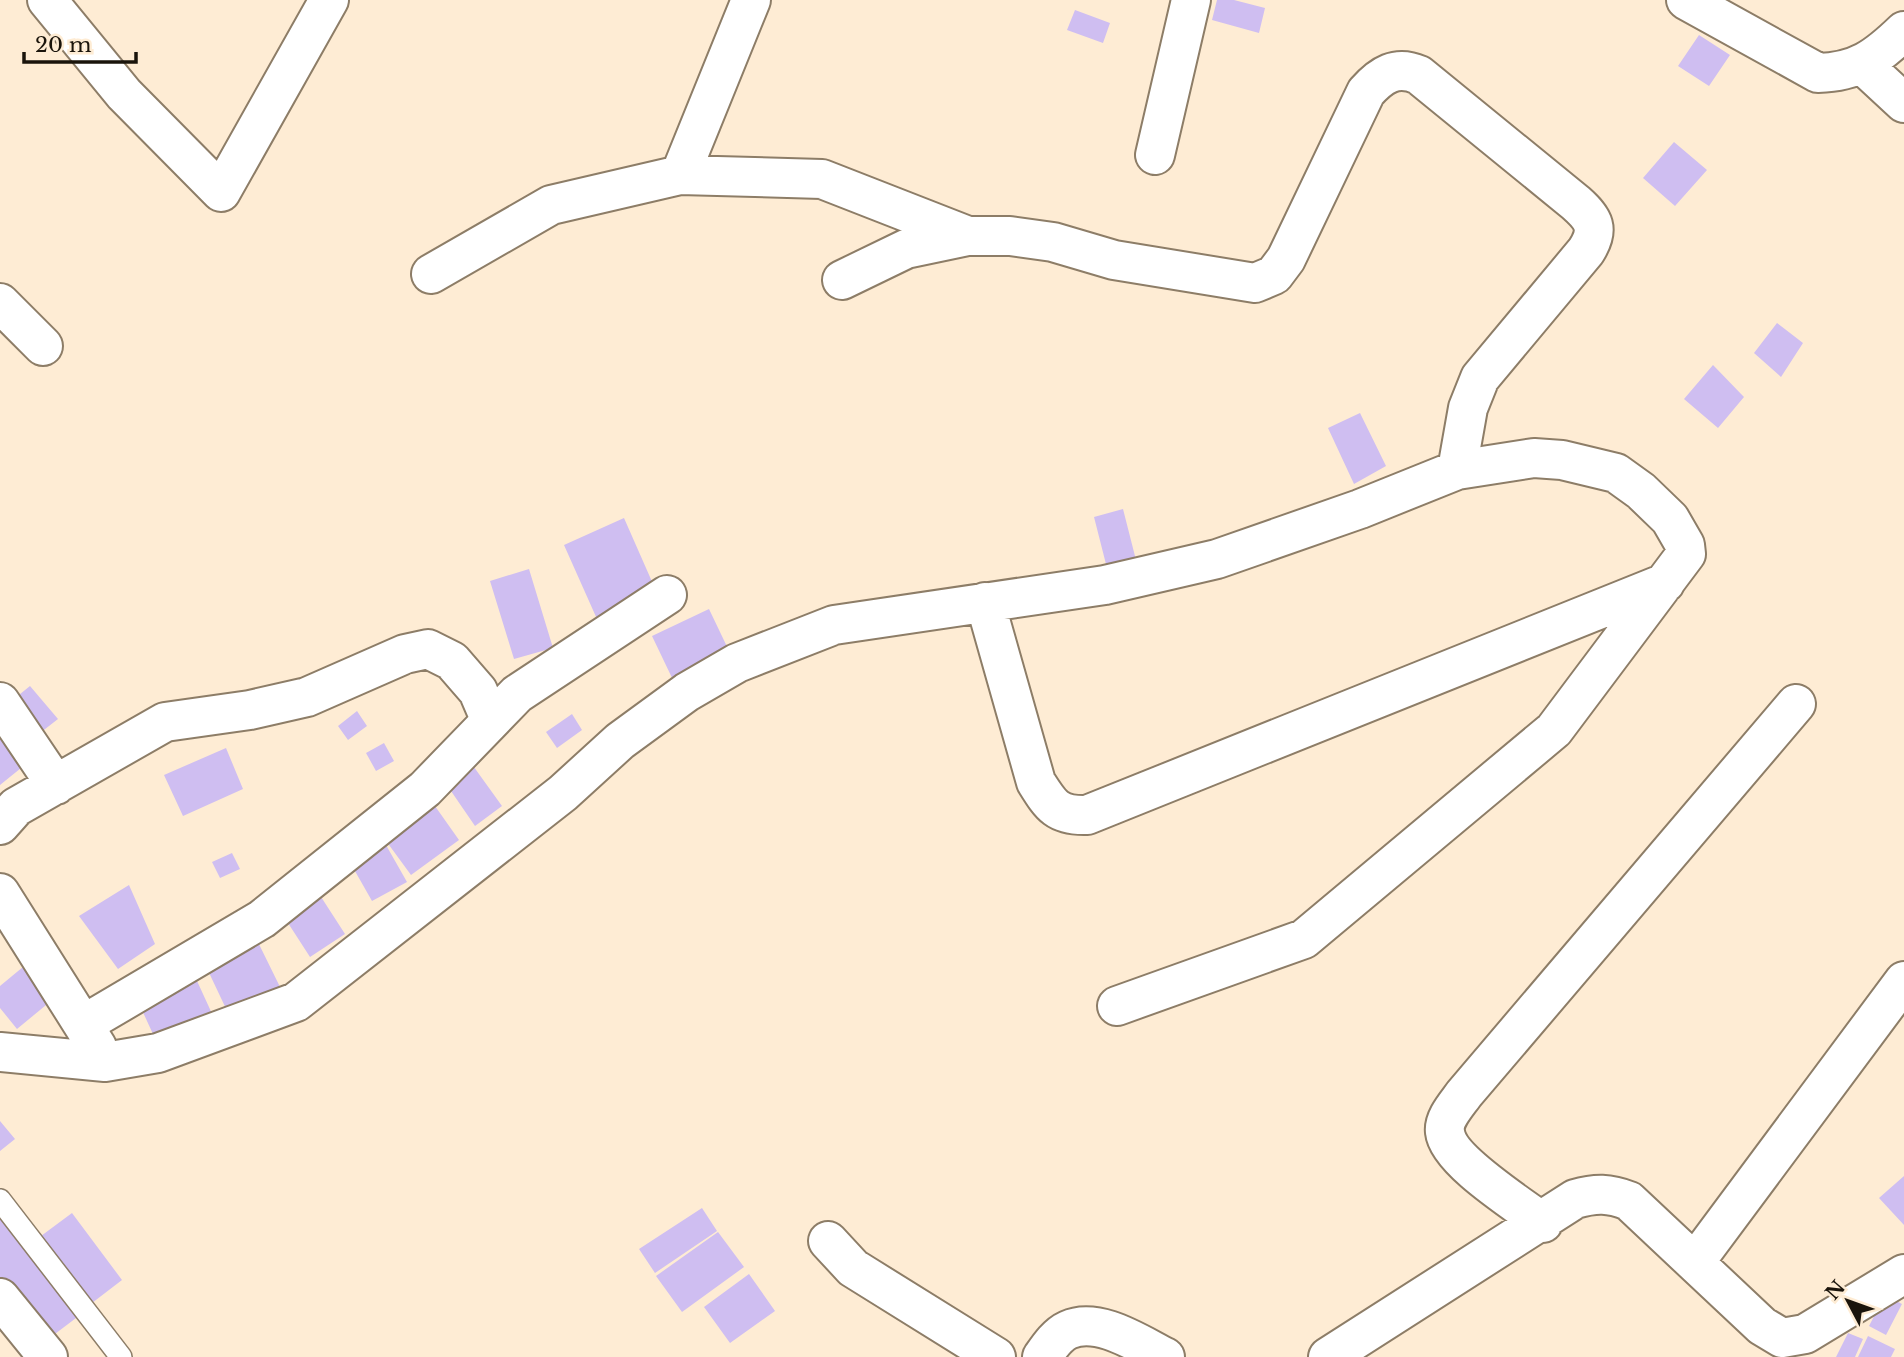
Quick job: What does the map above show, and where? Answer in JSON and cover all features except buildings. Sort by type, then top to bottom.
[{"type":"street","points":[[47,0],[124,93],[221,192],[320,3]]},
{"type":"street","points":[[680,175],[751,0]]},
{"type":"street","points":[[1155,155],[1191,0]]},
{"type":"street","points":[[1686,0],[1818,73],[1841,72],[1863,65],[1904,31]]},
{"type":"street","points":[[1863,65],[1904,103]]},
{"type":"street","points":[[842,280],[906,249],[968,236],[1010,236],[1042,240],[1114,260],[1255,283],[1264,281],[1286,259],[1366,92],[1388,72],[1400,70],[1419,75],[1591,216],[1595,228],[1594,239],[1586,251],[1480,379],[1468,408],[1458,470]]},
{"type":"street","points":[[431,275],[551,205],[680,175],[822,179],[968,236]]},
{"type":"street","points":[[0,303],[43,346]]},
{"type":"street","points":[[0,1052],[104,1062],[158,1053],[296,1002],[563,793],[620,741],[687,692],[737,663],[834,625],[1105,585],[1217,559],[1360,509],[1458,470],[1534,458],[1562,460],[1616,473],[1656,504],[1685,545],[1686,554],[1554,730],[1304,939],[1117,1006]]},
{"type":"street","points":[[985,602],[1036,782],[1051,805],[1068,816],[1087,815],[1665,583]]},
{"type":"street","points":[[84,1024],[262,919],[425,789],[517,694],[667,594]]},
{"type":"street","points":[[0,825],[16,807],[166,722],[250,710],[307,697],[405,654],[428,649],[452,661],[478,691],[490,719]]},
{"type":"street","points":[[0,702],[57,785]]},
{"type":"street","points":[[1543,1223],[1485,1179],[1453,1150],[1445,1132],[1448,1118],[1464,1094],[1796,704]]},
{"type":"street","points":[[0,893],[84,1024],[104,1062]]},
{"type":"street","points":[[1695,1262],[1904,981]]},
{"type":"street","points":[[1328,1357],[1543,1223],[1575,1199],[1595,1193],[1611,1194],[1629,1201],[1762,1326],[1782,1338],[1805,1334],[1904,1274]]},
{"type":"street","points":[[828,1241],[853,1268],[996,1357]]},
{"type":"street","points":[[0,1298],[48,1357]]},
{"type":"street","points":[[1042,1357],[1068,1330],[1087,1325],[1115,1333],[1165,1357]]},
{"type":"lane","points":[[0,1200],[121,1357]]}]
